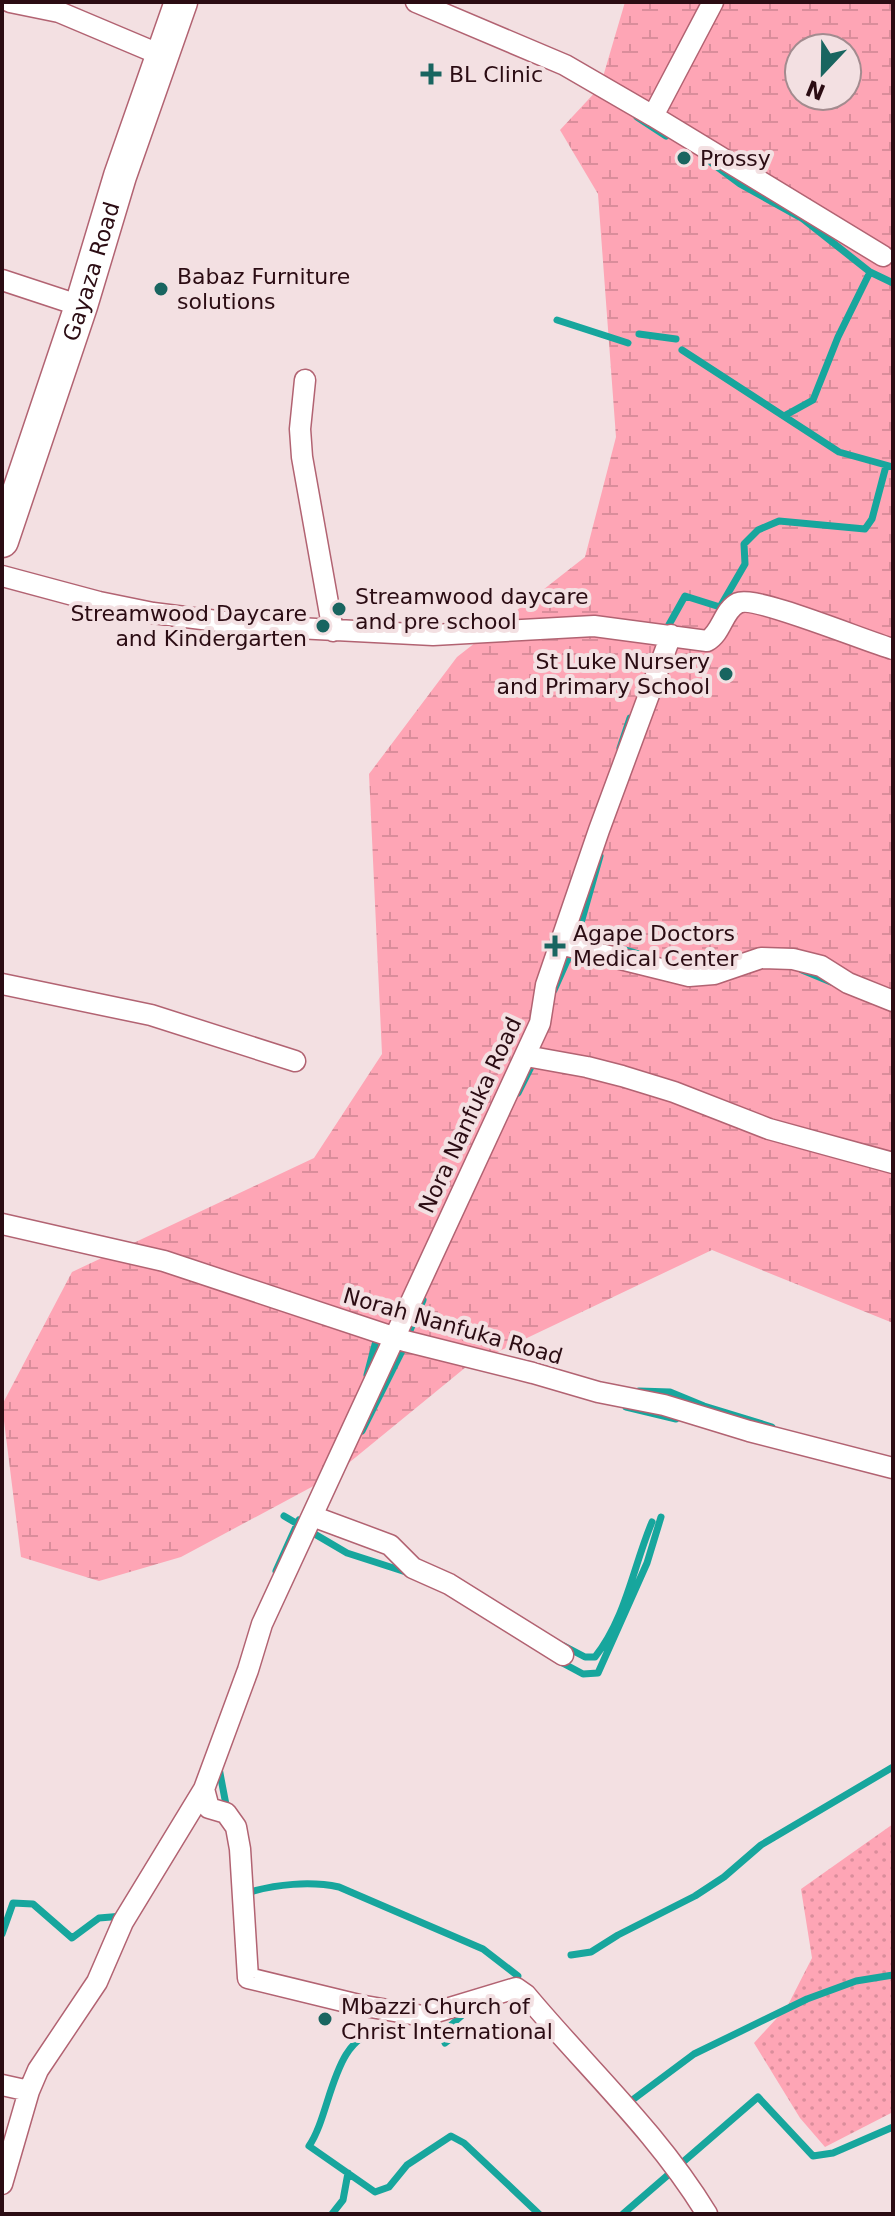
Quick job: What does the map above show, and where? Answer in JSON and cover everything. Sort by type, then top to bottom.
[{"type":"main road","name":"Gayaza Road","points":[[2,541],[81,306],[120,176],[181,2]]},
{"type":"street","points":[[10,2],[59,12],[161,55]]},
{"type":"street","points":[[416,2],[565,65],[883,256]]},
{"type":"street","points":[[653,116],[713,2]]},
{"type":"street","points":[[2,280],[81,306]]},
{"type":"street","points":[[305,380],[300,429],[302,457],[333,631]]},
{"type":"street","points":[[2,576],[153,613],[258,626],[433,635],[594,626],[707,641],[715,636],[733,607],[746,601],[893,649]]},
{"type":"street","name":"Nora Nanfuka Road","points":[[2,2184],[29,2091],[46,2056],[97,1982],[123,1922],[204,1789],[262,1624],[526,1056],[540,1023],[546,985],[599,830],[671,635]]},
{"type":"street","points":[[560,944],[689,976],[714,974],[761,958],[793,959],[821,966],[848,983],[893,1001]]},
{"type":"street","points":[[2,984],[151,1015],[295,1061]]},
{"type":"street","points":[[526,1056],[622,1076],[674,1092],[769,1129],[893,1163]]},
{"type":"street","name":"Norah Nanfuka Road","points":[[2,1224],[164,1261],[395,1338],[598,1392],[664,1405],[749,1431],[893,1468]]},
{"type":"street","points":[[312,1516],[390,1545],[413,1568],[449,1584],[563,1655]]},
{"type":"street","points":[[204,1789],[209,1808],[226,1813],[236,1827],[248,1978],[359,2005],[423,2016],[516,1988],[526,1995],[656,2140],[682,2173],[707,2214]]},
{"type":"street","points":[[2,2085],[29,2091]]},
{"type":"green space","points":[[625,2],[893,2],[893,1323],[712,1250],[466,1367],[334,1475],[181,1557],[99,1581],[21,1557],[2,1405],[72,1272],[314,1158],[382,1054],[369,774],[457,657],[585,557],[616,437],[598,194],[560,130],[600,87]]},
{"type":"green space","points":[[893,1824],[893,2112],[825,2147],[800,2118],[754,2043],[787,2007],[812,1958],[801,1889]]},
{"type":"waterway","points":[[637,117],[666,136]]},
{"type":"waterway","points":[[705,158],[740,184],[803,219],[870,272]]},
{"type":"waterway","points":[[784,416],[813,400],[838,337],[870,272],[893,283]]},
{"type":"waterway","points":[[557,320],[628,343]]},
{"type":"waterway","points":[[639,334],[676,339]]},
{"type":"waterway","points":[[682,350],[839,452],[893,467]]},
{"type":"waterway","points":[[666,630],[685,596],[720,607],[745,564],[744,544],[758,530],[779,521],[865,529],[872,519],[886,466]]},
{"type":"waterway","points":[[620,748],[630,718]]},
{"type":"waterway","points":[[600,856],[577,937],[603,945]]},
{"type":"waterway","points":[[619,948],[646,956]]},
{"type":"waterway","points":[[554,990],[570,954],[574,954]]},
{"type":"waterway","points":[[681,965],[708,966]]},
{"type":"waterway","points":[[802,970],[831,982]]},
{"type":"waterway","points":[[518,1093],[532,1065],[537,1064]]},
{"type":"waterway","points":[[413,1337],[408,1335],[423,1300]]},
{"type":"waterway","points":[[367,1375],[376,1341]]},
{"type":"waterway","points":[[362,1431],[404,1347],[410,1349]]},
{"type":"waterway","points":[[639,1391],[670,1392],[772,1427]]},
{"type":"waterway","points":[[626,1407],[676,1419]]},
{"type":"waterway","points":[[284,1516],[347,1553],[409,1573]]},
{"type":"waterway","points":[[557,1660],[583,1674],[598,1673],[647,1563],[661,1517]]},
{"type":"waterway","points":[[276,1571],[299,1520]]},
{"type":"waterway","points":[[564,1646],[585,1657],[595,1657],[606,1642],[622,1609],[652,1522]]},
{"type":"waterway","points":[[571,1955],[591,1952],[695,1896],[724,1877],[761,1845],[893,1767]]},
{"type":"waterway","points":[[219,1768],[227,1810]]},
{"type":"waterway","points":[[247,1893],[293,1884],[339,1887],[483,1949],[518,1976],[516,1984]]},
{"type":"waterway","points":[[2,1934],[13,1903],[33,1904],[72,1938],[99,1918],[123,1916]]},
{"type":"waterway","points":[[631,2101],[694,2054],[807,1999],[856,1981],[893,1975]]},
{"type":"waterway","points":[[445,2043],[454,2036],[450,2026],[467,2011]]},
{"type":"waterway","points":[[382,2031],[365,2035],[343,2060],[309,2146],[375,2192],[389,2187],[407,2165],[451,2136],[464,2143],[539,2214]]},
{"type":"waterway","points":[[623,2214],[758,2097],[813,2156],[833,2153],[893,2127]]},
{"type":"waterway","points":[[332,2214],[343,2200],[348,2173]]},
{"type":"place","name":"BL Clinic","points":[[431,74]]},
{"type":"place","name":"Prossy","points":[[684,158]]},
{"type":"place","name":"Babaz Furniture solutions","points":[[161,289]]},
{"type":"place","name":"Streamwood daycare and pre school","points":[[339,609]]},
{"type":"place","name":"Streamwood Daycare and Kindergarten","points":[[323,626]]},
{"type":"place","name":"St Luke Nursery and Primary School","points":[[726,674]]},
{"type":"place","name":"Agape Doctors Medical Center","points":[[555,946]]},
{"type":"place","name":"Mbazzi Church of Christ International","points":[[325,2019]]}]
